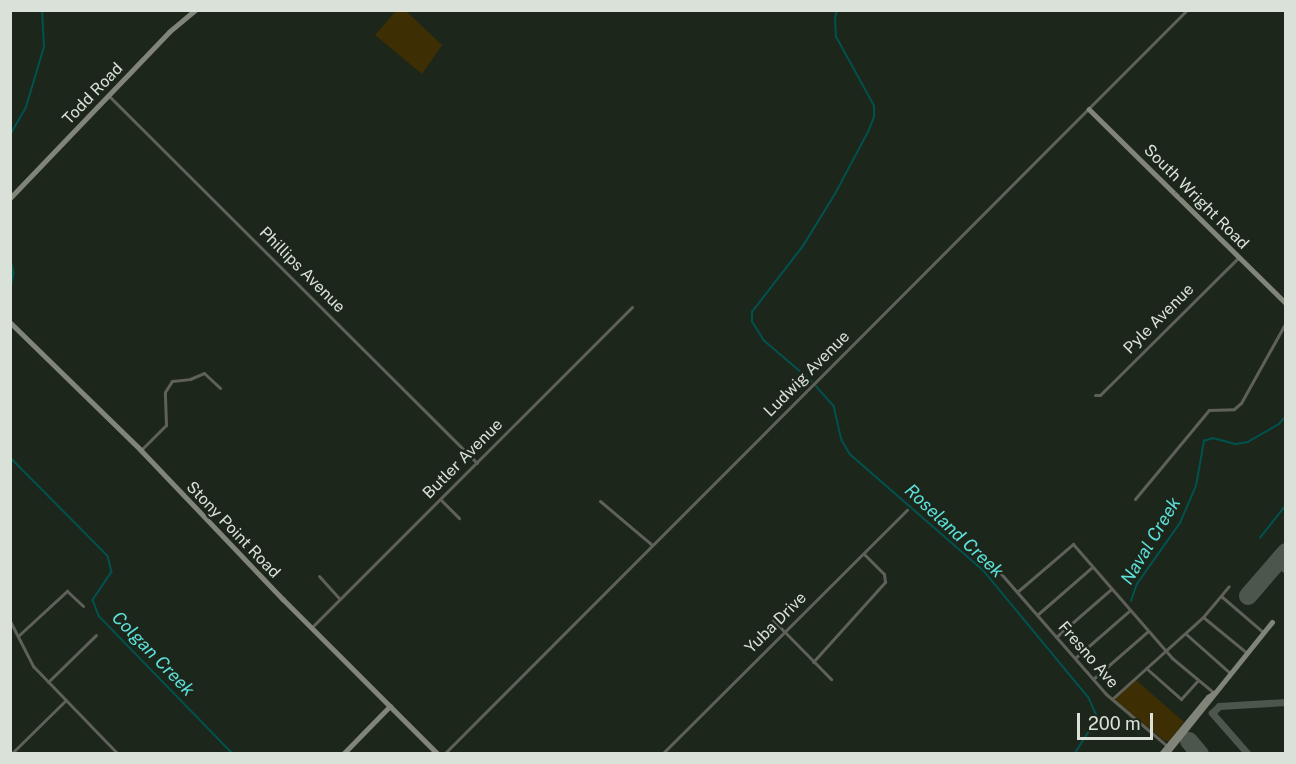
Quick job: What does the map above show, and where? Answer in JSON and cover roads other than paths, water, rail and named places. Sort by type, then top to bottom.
[{"type":"main road","name":"Todd Road","points":[[10,198],[169,32],[195,10]]},
{"type":"main road","name":"South Wright Road","points":[[1089,109],[1286,303]]},
{"type":"main road","name":"Stony Point Road","points":[[10,322],[141,450],[311,628],[438,753]]},
{"type":"main road","points":[[1161,753],[1168,750],[1208,697],[1214,693],[1272,622]]},
{"type":"main road","points":[[343,753],[390,706]]},
{"type":"street","name":"Ludwig Avenue","points":[[444,753],[1187,10]]},
{"type":"street","name":"Phillips Avenue","points":[[108,95],[477,463]]},
{"type":"street","name":"Pyle Avenue","points":[[1095,395],[1100,395],[1239,257]]},
{"type":"street","name":"Butler Avenue","points":[[311,628],[632,307]]},
{"type":"street","points":[[1135,499],[1209,410],[1238,407],[1286,322]]},
{"type":"street","points":[[141,450],[165,425],[167,414],[165,392],[172,381],[190,379],[204,373],[220,388]]},
{"type":"street","points":[[440,500],[459,518]]},
{"type":"street","points":[[600,501],[652,545]]},
{"type":"street","name":"Yuba Drive","points":[[662,753],[907,510]]},
{"type":"street","points":[[1017,592],[1072,544],[1165,651],[1214,693]]},
{"type":"street","points":[[813,662],[885,582],[884,574],[863,553]]},
{"type":"street","points":[[1037,615],[1092,567]]},
{"type":"street","name":"Fresno Ave","points":[[996,568],[1112,700],[1168,750]]},
{"type":"street","points":[[319,576],[340,599]]},
{"type":"street","points":[[1112,700],[1186,634],[1229,586]]},
{"type":"street","points":[[1056,637],[1111,589]]},
{"type":"street","points":[[18,636],[67,591],[83,606]]},
{"type":"street","points":[[1221,596],[1264,632]]},
{"type":"street","points":[[1075,658],[1130,610]]},
{"type":"street","points":[[1203,617],[1247,652]]},
{"type":"street","points":[[773,620],[831,679]]},
{"type":"street","points":[[10,621],[33,666],[118,753]]},
{"type":"street","points":[[1093,679],[1148,631]]},
{"type":"street","points":[[1186,634],[1230,674]]},
{"type":"street","points":[[48,682],[96,635]]},
{"type":"street","points":[[1146,668],[1180,699],[1198,680]]},
{"type":"street","points":[[11,753],[66,700]]},
{"type":"waterway","name":"Colgan Creek","points":[[10,135],[26,107],[44,47],[42,10]]},
{"type":"waterway","name":"Roseland Creek","points":[[812,382],[764,341],[752,322],[752,312],[803,246],[835,194],[874,117],[874,106],[836,37],[837,10]]},
{"type":"waterway","name":"Colgan Creek","points":[[10,257],[14,273],[10,294]]},
{"type":"waterway","name":"Roseland Creek","points":[[816,386],[834,406],[842,440],[850,454],[984,571],[1089,698],[1098,718],[1075,754]]},
{"type":"waterway","name":"Naval Creek","points":[[1131,601],[1137,584],[1180,523],[1196,486],[1204,441],[1213,438],[1236,444],[1248,442],[1279,424],[1286,416]]},
{"type":"waterway","name":"Colgan Creek","points":[[10,457],[108,556],[112,572],[93,600],[99,616],[233,754]]},
{"type":"waterway","points":[[1260,538],[1286,505]]}]
